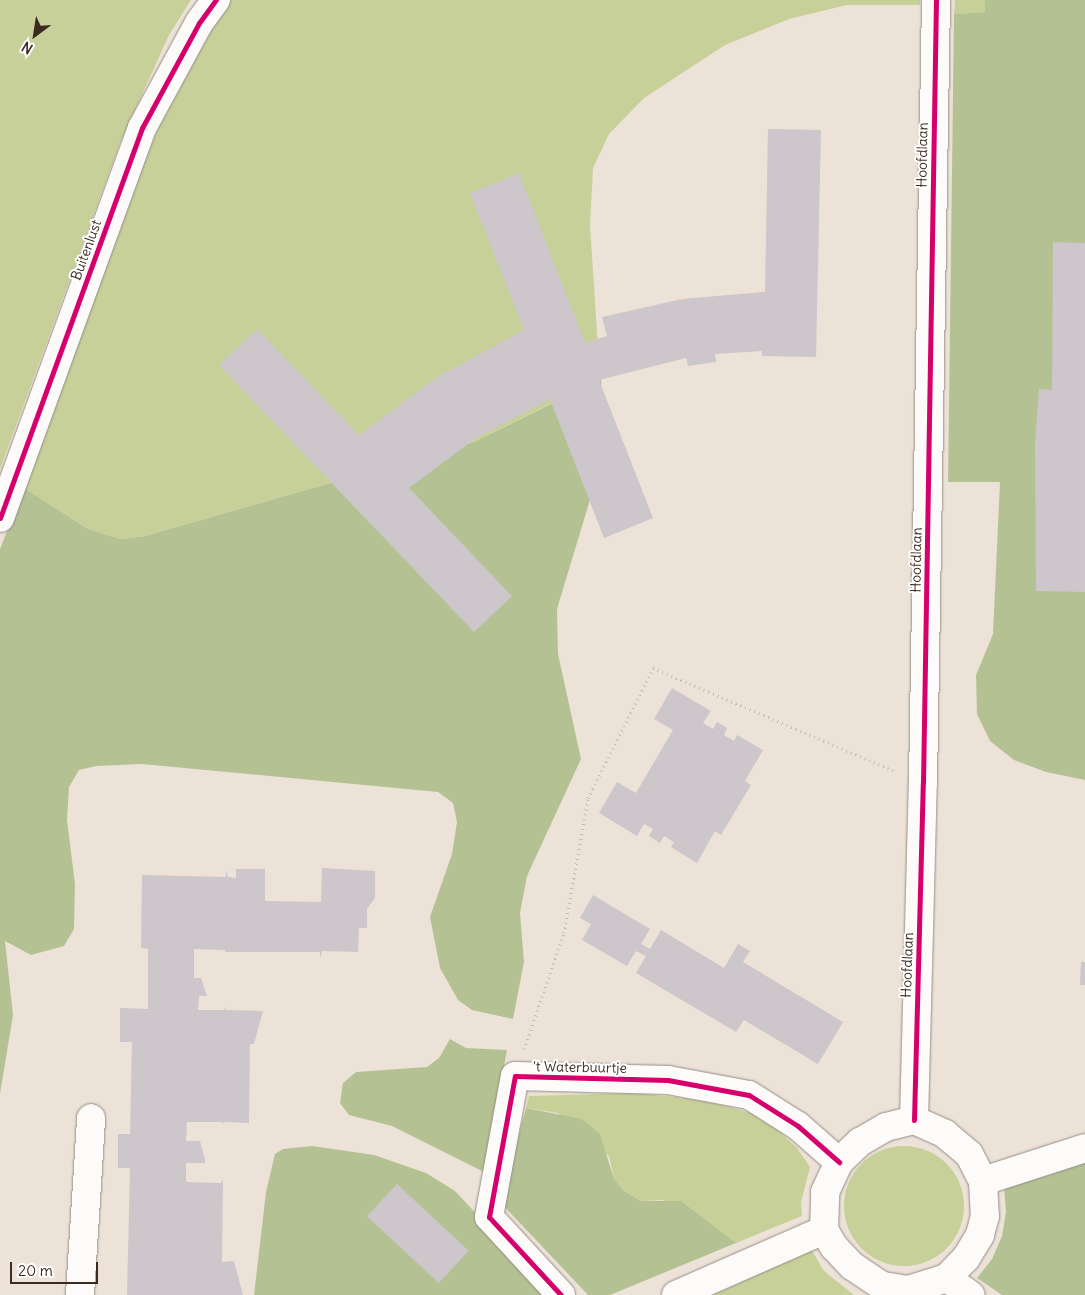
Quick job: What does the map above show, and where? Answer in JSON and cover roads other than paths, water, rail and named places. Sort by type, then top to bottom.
[{"type":"street","name":"Buitenlust","points":[[0,518],[142,128],[200,23],[216,0]]},
{"type":"street","name":"Hoofdlaan","points":[[914,1120],[923,783],[936,0]]},
{"type":"street","name":"'t Waterbuurtje","points":[[561,1295],[489,1217],[515,1076],[668,1080],[749,1095],[798,1126],[839,1162]]},
{"type":"street","points":[[80,1295],[91,1118]]},
{"type":"street","points":[[914,1120],[946,1134],[969,1154],[982,1181],[985,1216],[980,1235],[966,1258],[947,1278],[908,1290],[882,1291],[852,1266],[834,1247],[824,1230],[825,1192],[839,1162],[860,1142],[886,1128],[914,1120]]},
{"type":"street","points":[[982,1181],[1085,1148]]},
{"type":"street","points":[[676,1295],[824,1230]]},
{"type":"street","points":[[947,1278],[970,1295]]}]
